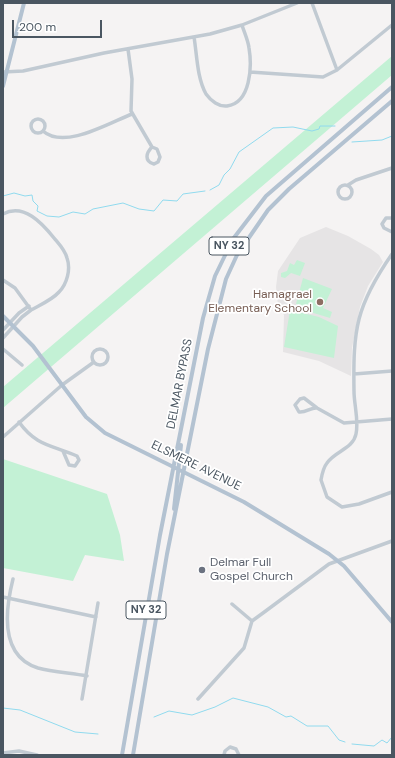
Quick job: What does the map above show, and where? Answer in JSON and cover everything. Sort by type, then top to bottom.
[{"type":"main road","points":[[3,86],[5,72],[24,3]]},
{"type":"main road","name":"DELMAR BYPASS","points":[[122,755],[145,614],[173,466],[210,292],[220,264],[233,239],[249,216],[279,184],[392,87]]},
{"type":"main road","name":"DELMAR BYPASS","points":[[133,755],[172,530],[216,315],[226,279],[237,255],[263,216],[279,199],[392,102]]},
{"type":"main road","name":"ELSMERE AVENUE","points":[[3,316],[34,346],[86,417],[95,426],[105,433],[244,502],[338,561],[391,619]]},
{"type":"main road","points":[[172,530],[186,404]]},
{"type":"street","points":[[5,72],[23,71],[194,37],[242,25],[297,3]]},
{"type":"street","points":[[312,3],[338,70]]},
{"type":"street","points":[[194,37],[199,72],[206,95],[214,102],[226,106],[239,101],[245,93],[250,72],[249,48],[242,25]]},
{"type":"street","points":[[250,72],[324,77],[338,70],[392,25]]},
{"type":"street","points":[[128,49],[132,79],[132,114],[152,147],[156,149],[160,157],[158,162],[154,164],[149,162],[147,158],[148,152],[152,147]]},
{"type":"street","points":[[43,131],[48,135],[59,138],[71,138],[132,114]]},
{"type":"street","points":[[348,185],[356,180],[392,168]]},
{"type":"street","points":[[3,214],[18,212],[29,214],[34,217],[63,248],[68,258],[69,269],[67,280],[59,293],[30,308],[3,330]]},
{"type":"street","points":[[392,218],[386,218],[382,224],[384,228],[392,232]]},
{"type":"street","points":[[392,254],[372,284],[360,313],[354,338],[354,374],[357,422],[354,440],[348,447],[330,459],[324,467],[320,480],[324,492],[336,504],[348,507],[392,492]]},
{"type":"street","points":[[388,260],[392,262]]},
{"type":"street","points":[[3,280],[15,288],[30,308]]},
{"type":"street","points":[[3,338],[12,324]]},
{"type":"street","points":[[3,349],[22,365]]},
{"type":"street","points":[[98,349],[105,351],[108,358],[105,362],[98,364],[94,362],[92,357],[93,352],[98,349]]},
{"type":"street","points":[[3,437],[62,385],[94,362]]},
{"type":"street","points":[[354,374],[392,372]]},
{"type":"street","points":[[317,408],[313,408],[304,413],[299,412],[296,405],[300,399],[304,398],[338,421],[357,422],[392,419]]},
{"type":"street","points":[[19,422],[32,438],[47,446],[63,451],[77,456],[79,460],[78,464],[75,466],[70,465],[63,451]]},
{"type":"street","points":[[196,693],[199,698],[244,648],[252,621],[320,570],[332,563],[392,541]]},
{"type":"street","points":[[13,579],[4,620],[4,631],[8,645],[17,656],[31,666],[87,676]]},
{"type":"street","points":[[3,597],[96,617]]},
{"type":"street","points":[[82,699],[98,603]]},
{"type":"street","points":[[232,604],[252,621]]},
{"type":"street","points":[[224,755],[225,751],[230,747],[236,749],[239,755]]},
{"type":"street","points":[[3,753],[18,751],[37,755]]},
{"type":"shaded area","name":"Hamagrael Elementary School","points":[[326,227],[348,236],[371,249],[379,255],[383,262],[368,286],[360,307],[352,348],[351,376],[319,361],[283,352],[284,315],[278,306],[276,287],[278,271],[300,238]]},
{"type":"green space","points":[[392,56],[392,75],[3,408],[3,387]]},
{"type":"green space","points":[[297,260],[305,263],[300,276],[291,273],[285,278],[281,277],[281,273],[287,271],[290,263],[294,265]]},
{"type":"green space","points":[[303,278],[332,289],[323,308],[332,312],[330,318],[307,311],[296,304]]},
{"type":"green space","points":[[290,310],[319,317],[338,326],[334,358],[284,347]]},
{"type":"green space","points":[[3,459],[107,494],[120,535],[124,561],[85,555],[73,581],[3,568]]},
{"type":"waterway","points":[[210,190],[219,185],[239,152],[273,128],[293,127],[312,131],[319,129],[320,126],[335,126]]},
{"type":"waterway","points":[[352,142],[382,140],[392,136]]},
{"type":"waterway","points":[[3,196],[14,193],[25,196],[32,195],[33,201],[38,206],[37,211],[47,216],[59,217],[73,212],[85,214],[93,209],[123,203],[139,209],[154,211],[163,200],[177,201],[183,194],[205,191]]},
{"type":"waterway","points":[[154,717],[169,711],[192,715],[215,707],[233,698],[268,707],[286,717],[291,716],[307,726],[328,726],[339,740],[345,742]]},
{"type":"waterway","points":[[3,708],[20,710],[75,732],[98,734]]},
{"type":"waterway","points":[[352,744],[374,746],[382,740],[387,743],[392,737]]},
{"type":"place","name":"Hamagrael Elementary School","points":[[320,302]]},
{"type":"place","name":"Delmar Full Gospel Church","points":[[202,570]]}]
